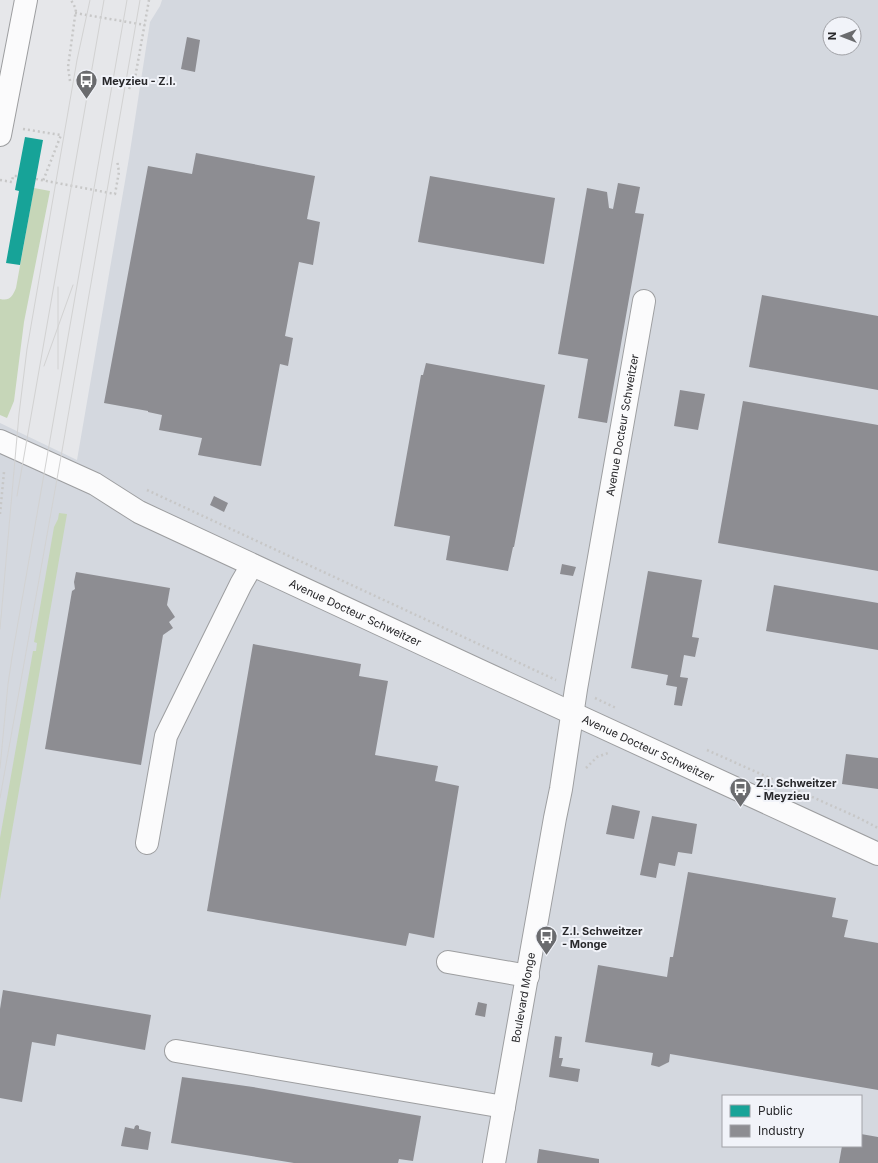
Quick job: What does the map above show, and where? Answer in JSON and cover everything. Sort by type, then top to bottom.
[{"type":"street","points":[[10,132],[26,0]]},
{"type":"street","name":"Avenue Docteur Schweitzer","points":[[572,714],[644,301]]},
{"type":"street","name":"Avenue Docteur Schweitzer","points":[[0,441],[95,484],[139,512],[572,714],[619,734],[878,854]]},
{"type":"street","name":"Avenue Docteur Schweitzer","points":[[2,464],[90,498],[139,512]]},
{"type":"street","points":[[147,843],[166,736],[241,584],[252,565]]},
{"type":"street","name":"Boulevard Monge","points":[[494,1163],[561,789],[572,714]]},
{"type":"street","points":[[448,962],[528,976]]},
{"type":"street","points":[[176,1051],[504,1107]]},
{"type":"path","points":[[70,81],[68,67],[76,9],[71,0]]},
{"type":"path","points":[[129,89],[135,78],[149,0]]},
{"type":"path","points":[[75,13],[145,25]]},
{"type":"path","points":[[10,132],[61,135],[43,181]]},
{"type":"path","points":[[36,180],[115,194],[118,172],[116,160]]},
{"type":"path","points":[[0,180],[12,182],[13,176],[18,176]]},
{"type":"path","points":[[0,514],[2,464]]},
{"type":"path","points":[[143,488],[560,682]]},
{"type":"path","points":[[593,698],[619,710]]},
{"type":"path","points":[[701,748],[878,828]]},
{"type":"shaded area","points":[[162,0],[878,0],[878,1163],[0,1163],[0,423],[77,460],[129,158],[150,22]]},
{"type":"green space","points":[[34,188],[50,191],[24,322],[14,401],[7,418],[0,415],[0,299],[10,298],[16,288]]},
{"type":"green space","points":[[59,513],[67,514],[0,900],[0,838],[33,651],[36,651],[37,643],[34,642],[54,527]]},
{"type":"building: Public","points":[[25,137],[43,140],[20,265],[6,263],[19,191],[15,190]]},
{"type":"building: Industry","points":[[187,37],[200,40],[195,72],[181,69]]},
{"type":"building: Industry","points":[[196,153],[315,176],[307,219],[320,222],[313,265],[299,262],[285,336],[293,338],[288,366],[280,364],[261,466],[198,455],[202,438],[159,430],[162,415],[104,403],[148,166],[192,174]]},
{"type":"building: Industry","points":[[430,176],[555,198],[544,264],[418,242]]},
{"type":"building: Industry","points":[[618,183],[640,187],[635,213],[644,214],[607,423],[578,418],[588,359],[558,354],[587,188],[607,192],[609,208],[613,209]]},
{"type":"building: Industry","points":[[762,295],[878,316],[878,390],[749,367]]},
{"type":"building: Industry","points":[[426,363],[545,385],[514,547],[508,571],[446,560],[450,536],[394,526],[421,375],[423,375]]},
{"type":"building: Industry","points":[[680,390],[705,394],[698,430],[674,426]]},
{"type":"building: Industry","points":[[743,401],[878,425],[878,571],[718,543]]},
{"type":"building: Industry","points":[[214,496],[228,503],[224,512],[210,505]]},
{"type":"building: Industry","points":[[562,564],[576,567],[573,576],[560,574]]},
{"type":"building: Industry","points":[[648,571],[702,580],[692,637],[699,638],[695,657],[684,655],[680,677],[688,678],[682,706],[674,705],[677,687],[666,685],[668,675],[631,668]]},
{"type":"building: Industry","points":[[76,572],[170,588],[167,605],[175,617],[169,622],[173,628],[163,635],[141,765],[45,749],[72,591],[75,589],[74,582]]},
{"type":"building: Industry","points":[[774,585],[878,603],[878,650],[766,631]]},
{"type":"building: Industry","points":[[253,644],[361,664],[359,676],[388,681],[375,755],[438,766],[435,781],[459,786],[434,938],[409,933],[406,946],[207,911]]},
{"type":"building: Industry","points":[[846,754],[878,758],[878,789],[842,784]]},
{"type":"building: Industry","points":[[612,805],[640,811],[634,839],[606,834]]},
{"type":"building: Industry","points":[[652,816],[697,824],[692,854],[678,852],[675,866],[659,863],[656,878],[640,875]]},
{"type":"building: Industry","points":[[688,872],[836,898],[832,917],[848,920],[844,937],[878,943],[878,1090],[670,1054],[669,1062],[659,1067],[651,1065],[653,1053],[585,1042],[598,965],[667,977],[670,957],[673,957]]},
{"type":"building: Industry","points":[[3,990],[151,1015],[145,1050],[57,1034],[55,1046],[32,1042],[22,1102],[0,1098],[0,1009]]},
{"type":"building: Industry","points":[[478,1002],[487,1004],[485,1017],[475,1015]]},
{"type":"building: Industry","points":[[555,1036],[562,1037],[559,1058],[563,1058],[561,1066],[580,1069],[578,1082],[549,1077]]},
{"type":"building: Industry","points":[[182,1077],[253,1087],[421,1116],[413,1161],[399,1159],[398,1163],[294,1163],[171,1143]]},
{"type":"building: Industry","points":[[137,1125],[139,1126],[139,1129],[151,1132],[148,1150],[121,1146],[125,1127],[134,1129]]},
{"type":"building: Industry","points":[[862,1134],[878,1137],[878,1163],[839,1163],[842,1147],[862,1147]]},
{"type":"building: Industry","points":[[539,1149],[599,1159],[599,1163],[537,1163]]},
{"type":"tram line","points":[[0,629],[19,414],[27,349],[77,60],[90,0]]},
{"type":"tram line","points":[[17,496],[104,0]]},
{"type":"tram line","points":[[0,768],[12,657],[127,0]]},
{"type":"tram line","points":[[0,798],[140,0]]},
{"type":"tram line","points":[[44,366],[73,285]]},
{"type":"tram line","points":[[58,287],[58,369]]},
{"type":"place","name":"Meyzieu - Z.I.","points":[[86,100]]},
{"type":"place","name":"Z.I. Schweitzer - Meyzieu","points":[[740,808]]},
{"type":"place","name":"Z.I. Schweitzer - Monge","points":[[546,956]]}]
